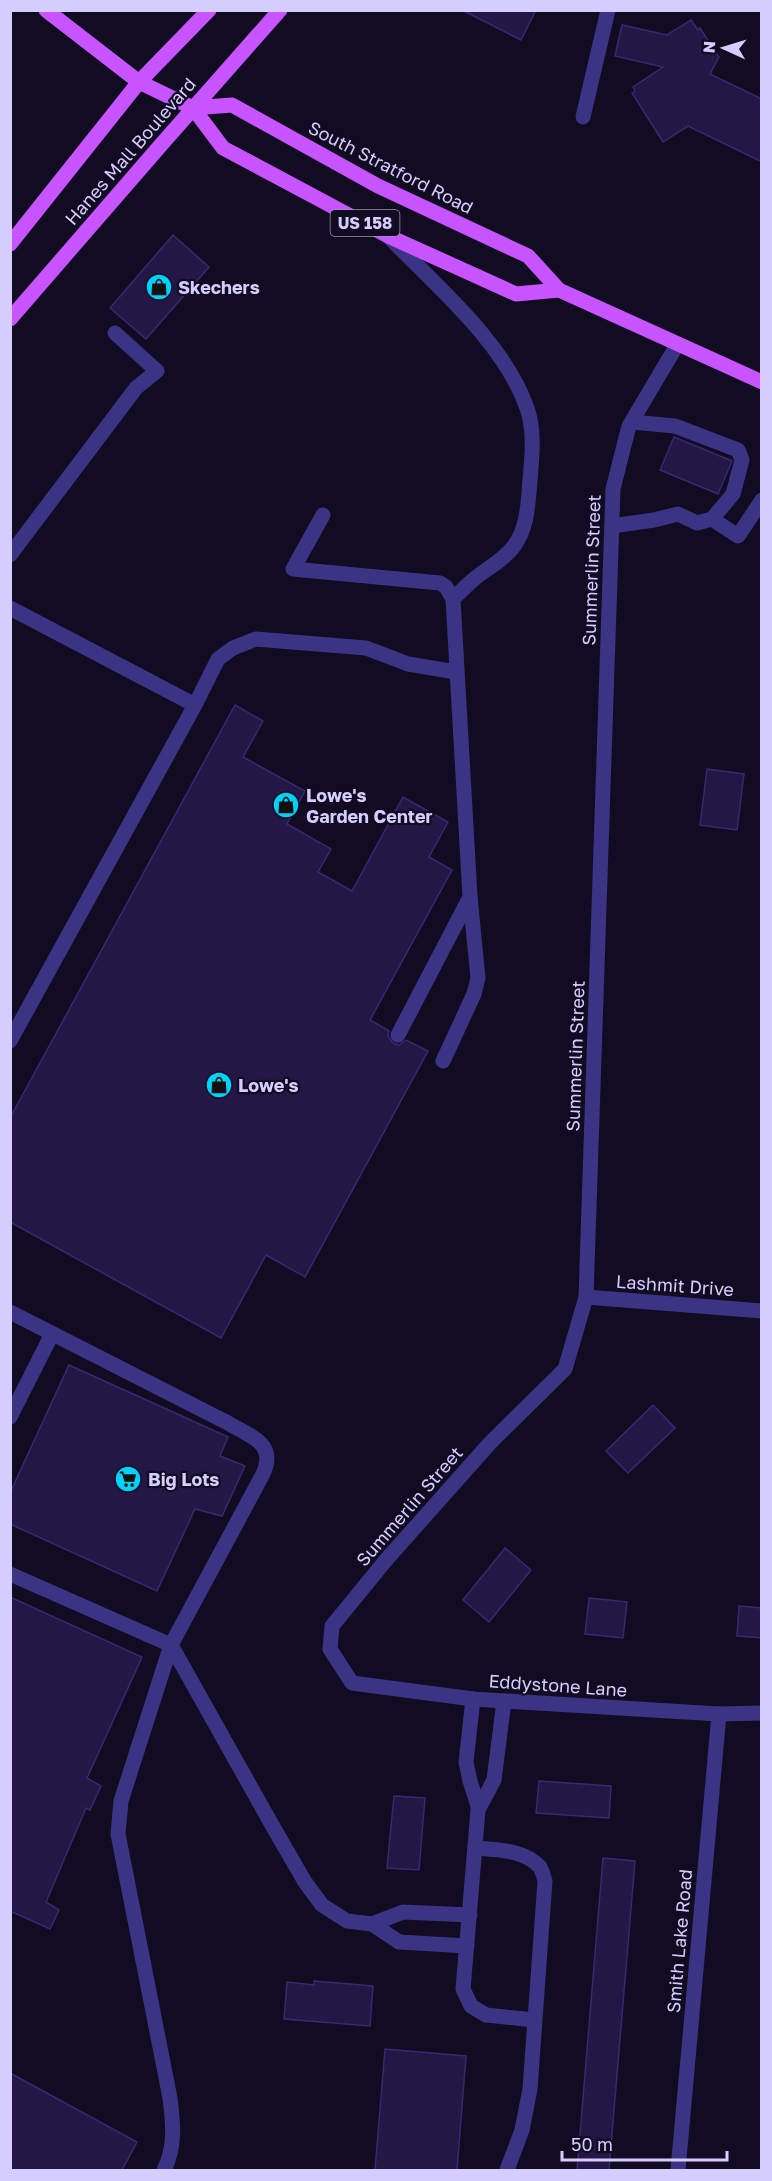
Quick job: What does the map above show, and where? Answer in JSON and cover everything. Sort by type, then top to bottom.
[{"type":"main road","name":"US 158","points":[[46,10],[139,82],[193,108],[223,148],[388,236],[516,294],[559,290]]},
{"type":"main road","name":"Hanes Mall Boulevard","points":[[10,244],[139,82],[209,10]]},
{"type":"main road","name":"Hanes Mall Boulevard","points":[[10,319],[280,10]]},
{"type":"main road","name":"South Stratford Road","points":[[193,108],[232,105],[378,186],[528,256],[559,290],[762,382]]},
{"type":"street","points":[[583,117],[608,10]]},
{"type":"street","points":[[388,236],[473,324],[499,356],[515,381],[529,418],[532,434],[528,506],[523,530],[514,546],[498,563],[473,579],[453,599]]},
{"type":"street","points":[[10,555],[136,388],[157,371],[115,333]]},
{"type":"street","name":"Summerlin Street","points":[[352,1683],[330,1649],[332,1626],[386,1560],[490,1443],[565,1369],[586,1297],[613,489],[632,422],[678,345]]},
{"type":"street","points":[[612,526],[678,514],[697,523],[712,519],[733,494],[742,460],[738,450],[675,426],[632,422]]},
{"type":"street","points":[[712,519],[738,537],[762,500]]},
{"type":"street","points":[[323,515],[293,569],[440,583],[446,587],[453,599],[470,897],[478,978],[466,1011],[443,1060]]},
{"type":"street","points":[[10,608],[195,705]]},
{"type":"street","points":[[10,1041],[218,659],[233,648],[256,639],[366,648],[408,664],[456,672]]},
{"type":"street","points":[[398,1035],[470,897]]},
{"type":"street","name":"Lashmit Drive","points":[[586,1297],[762,1311]]},
{"type":"street","points":[[10,1312],[228,1423],[258,1442],[268,1453],[263,1474],[171,1645],[121,1801],[118,1834],[170,2098],[174,2136],[170,2158],[164,2170]]},
{"type":"street","points":[[10,1417],[52,1334]]},
{"type":"street","points":[[10,1574],[171,1645],[305,1882],[322,1905],[347,1921],[372,1924],[399,1942],[467,1946]]},
{"type":"street","name":"Eddystone Lane","points":[[352,1683],[473,1699],[719,1714],[762,1713]]},
{"type":"street","points":[[473,1699],[466,1762],[478,1806],[463,1989],[471,2006],[486,2015],[534,2020]]},
{"type":"street","points":[[478,1806],[494,1780],[504,1701]]},
{"type":"street","name":"Smith Lake Road","points":[[678,2170],[719,1714]]},
{"type":"street","points":[[475,1848],[512,1851],[527,1858],[540,1868],[545,1881],[530,2089],[522,2130],[507,2170]]},
{"type":"street","points":[[372,1924],[403,1912],[470,1915]]},
{"type":"building","points":[[462,10],[536,10],[521,40]]},
{"type":"building","points":[[691,20],[698,30],[700,28],[719,57],[710,74],[762,99],[762,162],[688,126],[663,142],[632,93],[635,91],[633,87],[663,67],[615,56],[622,25],[667,35]]},
{"type":"building","name":"Skechers","points":[[173,235],[209,267],[146,339],[110,308]]},
{"type":"building","points":[[674,437],[732,461],[718,494],[660,470]]},
{"type":"building","name":"Lowe's","points":[[235,705],[263,721],[243,757],[305,791],[287,824],[331,849],[318,872],[352,891],[403,797],[448,822],[429,857],[452,870],[370,1020],[389,1031],[388,1036],[393,1043],[399,1045],[406,1040],[428,1051],[305,1277],[266,1255],[221,1338],[10,1222],[10,1118]]},
{"type":"building","points":[[707,769],[744,774],[737,830],[700,825]]},
{"type":"building","name":"Big Lots","points":[[69,1365],[228,1437],[220,1456],[245,1466],[222,1516],[195,1509],[157,1591],[10,1524],[10,1493]]},
{"type":"building","points":[[653,1405],[675,1428],[628,1473],[606,1451]]},
{"type":"building","points":[[505,1548],[531,1570],[489,1622],[463,1600]]},
{"type":"building","points":[[10,1597],[142,1657],[87,1778],[101,1786],[90,1810],[86,1808],[46,1902],[59,1910],[50,1929],[10,1911]]},
{"type":"building","points":[[589,1598],[627,1602],[623,1638],[585,1634]]},
{"type":"building","points":[[739,1606],[762,1608],[762,1638],[737,1636]]},
{"type":"building","points":[[539,1781],[611,1786],[609,1818],[536,1813]]},
{"type":"building","points":[[394,1796],[425,1798],[419,1870],[387,1868]]},
{"type":"building","points":[[603,1858],[635,1861],[609,2170],[577,2170]]},
{"type":"building","points":[[314,1981],[373,1986],[370,2026],[284,2019],[287,1982],[314,1985]]},
{"type":"building","points":[[385,2049],[466,2056],[457,2170],[375,2170]]},
{"type":"building","points":[[10,2073],[137,2142],[122,2170],[10,2170]]},
{"type":"place","name":"Skechers","points":[[159,287]]},
{"type":"place","name":"Lowe's Garden Center","points":[[286,805]]},
{"type":"place","name":"Lowe's","points":[[219,1085]]},
{"type":"place","name":"Big Lots","points":[[128,1479]]}]
